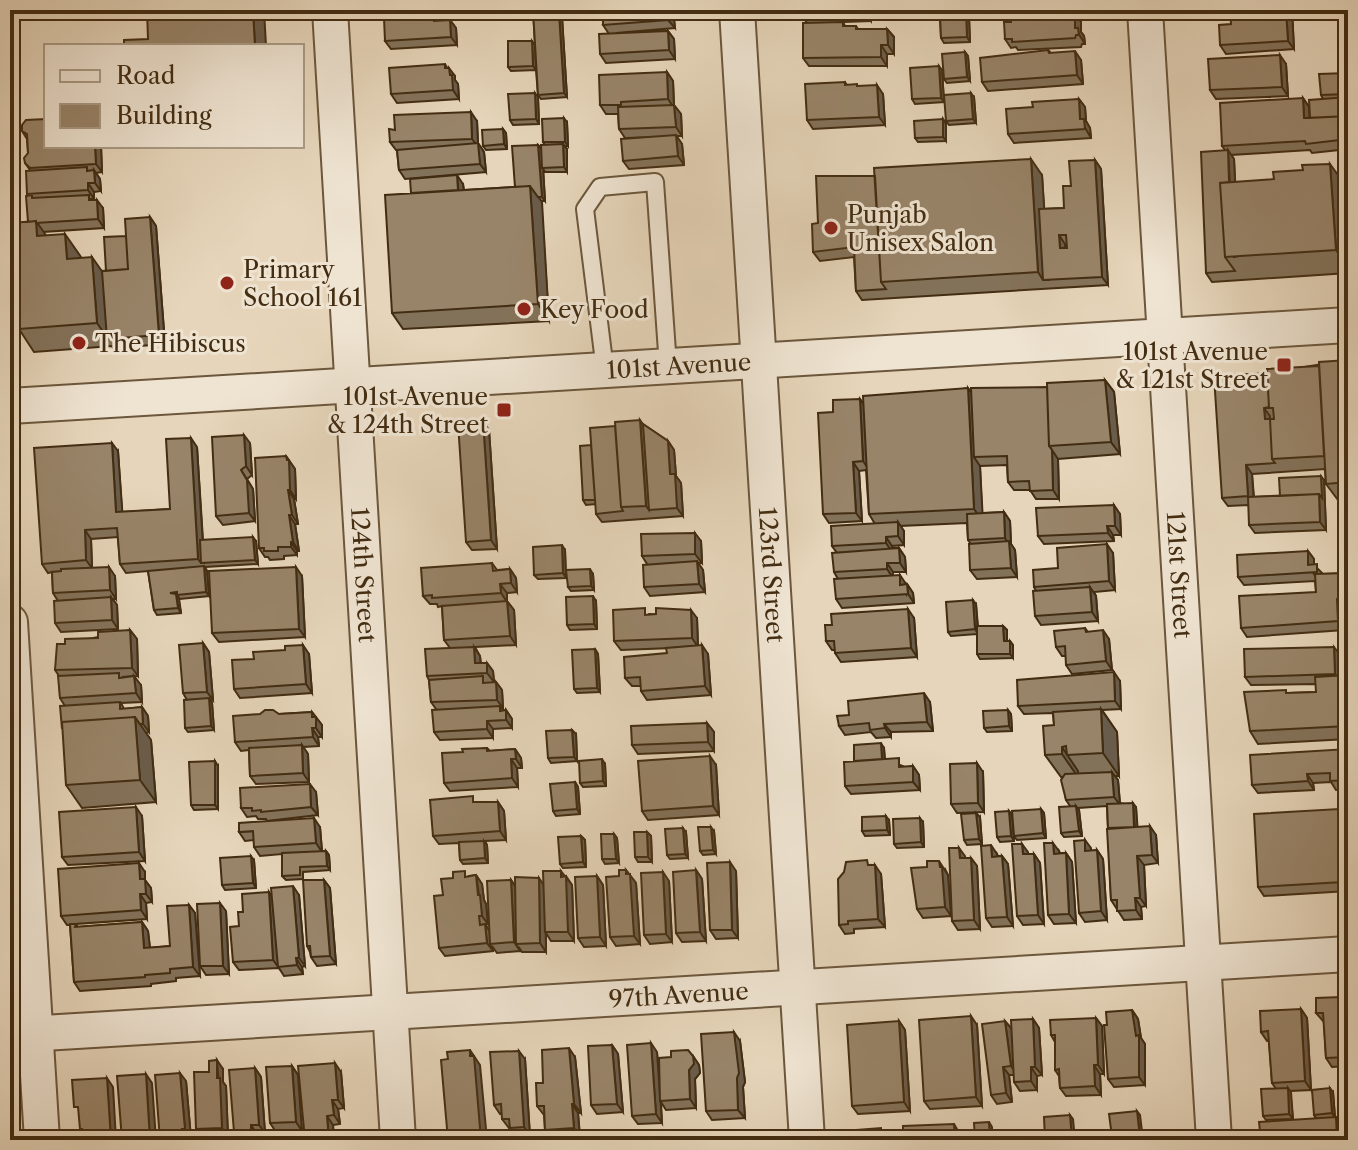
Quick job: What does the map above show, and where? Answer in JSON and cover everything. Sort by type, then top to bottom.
[{"type":"street","name":"124th Street","points":[[330,10],[398,1140]]},
{"type":"street","name":"123rd Street","points":[[737,10],[807,1140]]},
{"type":"street","name":"121st Street","points":[[1145,10],[1214,1140]]},
{"type":"street","name":"101st Avenue","points":[[10,406],[1348,325]]},
{"type":"street","points":[[10,622],[23,1034],[42,1140]]},
{"type":"street","name":"97th Avenue","points":[[23,1034],[1348,954]]},
{"type":"lane","points":[[605,370],[585,209],[600,187],[655,182],[668,366]]},
{"type":"building","points":[[147,10],[253,10],[255,44],[124,44],[124,40],[148,39]]},
{"type":"building","points":[[533,10],[558,10],[544,13],[559,13],[564,93],[538,95]]},
{"type":"building","points":[[603,10],[668,10],[668,20],[603,25]]},
{"type":"building","points":[[801,10],[865,10],[865,13],[802,15]]},
{"type":"building","points":[[913,10],[938,10],[938,13],[913,15]]},
{"type":"building","points":[[1230,10],[1286,10],[1288,41],[1220,45],[1219,25],[1231,24]]},
{"type":"building","points":[[966,12],[967,37],[941,38],[940,14]]},
{"type":"building","points":[[1029,12],[1075,13],[1075,28],[1078,28],[1079,35],[1075,38],[1012,42],[1012,39],[1005,39],[1004,22],[1011,22],[1011,16],[1029,15]]},
{"type":"building","points":[[434,15],[434,21],[450,20],[451,37],[385,41],[384,18]]},
{"type":"building","points":[[843,22],[843,26],[856,26],[856,29],[887,29],[888,45],[881,45],[881,57],[803,58],[803,23]]},
{"type":"building","points":[[668,31],[669,50],[600,54],[599,34]]},
{"type":"building","points":[[508,41],[532,41],[533,66],[508,67]]},
{"type":"building","points":[[1048,50],[1049,53],[1075,51],[1077,75],[982,82],[980,58]]},
{"type":"building","points":[[965,52],[967,77],[944,79],[942,54]]},
{"type":"building","points":[[1280,55],[1282,87],[1210,90],[1208,59]]},
{"type":"building","points":[[445,64],[452,75],[453,90],[391,94],[389,68]]},
{"type":"building","points":[[939,66],[941,98],[912,99],[910,68]]},
{"type":"building","points":[[667,72],[668,99],[600,105],[599,75]]},
{"type":"building","points":[[1348,73],[1348,94],[1321,95],[1319,74]]},
{"type":"building","points":[[845,82],[845,85],[877,85],[879,117],[807,120],[805,84]]},
{"type":"building","points":[[535,93],[536,119],[510,120],[508,94]]},
{"type":"building","points":[[971,93],[973,119],[946,121],[944,95]]},
{"type":"building","points":[[1348,97],[1348,116],[1310,118],[1309,100]]},
{"type":"building","points":[[1303,98],[1304,118],[1348,116],[1348,139],[1306,144],[1305,141],[1222,146],[1220,103]]},
{"type":"building","points":[[1079,99],[1080,119],[1084,119],[1085,129],[1008,134],[1006,109],[1033,107],[1032,102]]},
{"type":"building","points":[[674,105],[676,127],[619,129],[618,107]]},
{"type":"building","points":[[471,112],[472,139],[390,142],[389,129],[395,130],[394,115]]},
{"type":"building","points":[[564,118],[565,142],[543,142],[542,119]]},
{"type":"building","points":[[44,119],[44,148],[95,148],[96,164],[30,168],[24,158],[28,153],[27,134],[22,131],[22,125],[26,120]]},
{"type":"building","points":[[943,119],[943,137],[915,138],[914,121]]},
{"type":"building","points":[[503,129],[504,144],[483,146],[482,130]]},
{"type":"building","points":[[676,135],[678,156],[623,161],[621,139]]},
{"type":"building","points":[[478,143],[480,164],[399,170],[397,150]]},
{"type":"building","points":[[563,144],[564,167],[542,168],[541,145]]},
{"type":"building","points":[[538,145],[542,197],[538,197],[530,186],[515,187],[512,146]]},
{"type":"building","points":[[1228,150],[1229,182],[1220,183],[1225,257],[1235,271],[1206,273],[1201,152]]},
{"type":"building","points":[[1031,159],[1038,272],[881,282],[874,168]]},
{"type":"building","points":[[1095,160],[1102,277],[1043,280],[1039,209],[1064,208],[1063,186],[1071,186],[1069,161]],"holes":[[[1059,235],[1066,235],[1067,248],[1060,248]]]},
{"type":"building","points":[[1330,164],[1336,250],[1225,257],[1220,183],[1274,179],[1273,172],[1303,170],[1302,165]]},
{"type":"building","points":[[87,167],[87,171],[94,170],[95,183],[88,183],[88,190],[27,194],[26,171]]},
{"type":"building","points":[[457,175],[458,190],[411,193],[410,179]]},
{"type":"building","points":[[816,176],[875,176],[881,282],[886,289],[856,291],[854,247],[813,252],[812,224],[818,223]]},
{"type":"building","points":[[530,186],[538,304],[392,313],[385,195]]},
{"type":"building","points":[[32,195],[32,198],[89,195],[89,200],[97,200],[98,219],[28,222],[26,196]]},
{"type":"building","points":[[150,217],[159,335],[107,339],[102,271],[128,269],[125,219]]},
{"type":"building","points":[[36,221],[37,236],[65,234],[67,259],[92,257],[97,323],[19,329],[11,223]]},
{"type":"building","points":[[126,236],[128,269],[106,271],[104,237]]},
{"type":"building","points":[[1348,360],[1348,482],[1326,484],[1319,362]]},
{"type":"building","points":[[1319,366],[1324,456],[1272,459],[1270,419],[1274,419],[1273,408],[1269,408],[1267,369]]},
{"type":"building","points":[[1267,373],[1269,407],[1264,408],[1265,419],[1270,419],[1272,459],[1275,463],[1246,465],[1248,496],[1222,498],[1214,376]]},
{"type":"building","points":[[1105,380],[1111,442],[1049,446],[1047,383]]},
{"type":"building","points":[[1047,387],[1053,490],[1030,491],[1029,481],[1008,482],[1007,456],[974,457],[971,388]]},
{"type":"building","points":[[968,388],[974,509],[869,514],[863,396]]},
{"type":"building","points":[[860,399],[863,461],[853,462],[856,513],[823,514],[818,413],[833,412],[833,400]]},
{"type":"building","points":[[640,420],[646,506],[621,507],[615,422]]},
{"type":"building","points":[[483,421],[491,540],[466,542],[458,423]]},
{"type":"building","points":[[643,424],[668,441],[670,474],[675,474],[677,508],[649,510]]},
{"type":"building","points":[[615,426],[623,511],[596,514],[590,428]]},
{"type":"building","points":[[244,435],[246,466],[241,470],[247,480],[249,513],[216,516],[212,437]]},
{"type":"building","points":[[191,438],[198,559],[120,564],[117,528],[85,530],[86,560],[42,564],[34,448],[112,443],[116,512],[170,509],[166,439]]},
{"type":"building","points":[[591,445],[595,500],[583,500],[580,446]]},
{"type":"building","points":[[286,456],[289,460],[288,490],[292,515],[289,515],[293,542],[291,547],[264,551],[264,548],[259,548],[255,458]]},
{"type":"building","points":[[1321,476],[1322,498],[1319,494],[1280,496],[1279,478]]},
{"type":"building","points":[[1319,494],[1320,522],[1249,525],[1248,497]]},
{"type":"building","points":[[1114,505],[1115,526],[1107,526],[1108,533],[1038,536],[1036,508]]},
{"type":"building","points":[[1004,512],[1005,538],[968,540],[967,514]]},
{"type":"building","points":[[898,522],[898,536],[886,537],[886,543],[832,546],[831,526]]},
{"type":"building","points":[[695,533],[695,554],[642,556],[641,534]]},
{"type":"building","points":[[253,537],[255,560],[201,563],[200,540]]},
{"type":"building","points":[[1009,541],[1011,568],[970,570],[969,544]]},
{"type":"building","points":[[1107,544],[1109,581],[1034,587],[1033,570],[1058,568],[1057,548]]},
{"type":"building","points":[[562,545],[563,573],[534,575],[533,547]]},
{"type":"building","points":[[899,548],[900,563],[887,563],[887,569],[834,572],[832,553]]},
{"type":"building","points":[[1308,551],[1308,565],[1317,564],[1317,572],[1238,577],[1237,555]]},
{"type":"building","points":[[697,561],[699,584],[644,587],[643,565]]},
{"type":"building","points":[[492,563],[493,571],[510,569],[511,583],[500,584],[501,593],[423,596],[421,568]]},
{"type":"building","points":[[204,566],[206,592],[170,593],[176,594],[178,608],[154,610],[148,571]]},
{"type":"building","points":[[109,567],[110,590],[53,593],[52,572]]},
{"type":"building","points":[[296,567],[299,629],[212,633],[209,571]]},
{"type":"building","points":[[590,569],[591,586],[568,587],[566,570]]},
{"type":"building","points":[[1348,573],[1348,597],[1337,599],[1338,621],[1241,628],[1239,596],[1316,592],[1315,574]]},
{"type":"building","points":[[900,575],[900,585],[907,584],[908,594],[836,599],[834,579]]},
{"type":"building","points":[[1090,587],[1092,612],[1035,616],[1033,591]]},
{"type":"building","points":[[593,596],[594,624],[567,625],[566,597]]},
{"type":"building","points":[[111,597],[112,620],[55,623],[54,601]]},
{"type":"building","points":[[973,600],[975,629],[948,632],[946,602]]},
{"type":"building","points":[[507,601],[510,636],[444,640],[442,606]]},
{"type":"building","points":[[645,608],[645,615],[656,614],[656,608],[691,610],[692,638],[614,641],[613,610]]},
{"type":"building","points":[[908,609],[911,648],[835,653],[834,641],[826,641],[825,625],[832,625],[831,614]]},
{"type":"building","points":[[977,626],[1003,626],[1004,641],[1010,641],[1010,654],[977,654]]},
{"type":"building","points":[[1085,628],[1086,632],[1103,630],[1106,661],[1066,665],[1065,646],[1056,647],[1054,631]]},
{"type":"building","points":[[130,630],[132,668],[55,670],[57,644],[65,644],[65,639],[98,638],[98,632]]},
{"type":"building","points":[[203,643],[207,692],[183,693],[179,645]]},
{"type":"building","points":[[303,645],[306,684],[234,689],[232,660],[254,659],[253,652],[285,650],[285,646]]},
{"type":"building","points":[[702,645],[705,686],[641,691],[640,677],[625,678],[624,657],[667,653],[666,648]]},
{"type":"building","points":[[474,647],[475,663],[487,663],[487,673],[427,676],[425,649]]},
{"type":"building","points":[[1334,647],[1335,674],[1245,677],[1244,649]]},
{"type":"building","points":[[595,649],[597,688],[574,689],[572,650]]},
{"type":"building","points":[[1114,672],[1115,701],[1018,706],[1017,680]]},
{"type":"building","points":[[119,673],[119,678],[134,676],[136,693],[60,698],[58,676]]},
{"type":"building","points":[[1348,675],[1348,726],[1250,731],[1244,692],[1316,692],[1315,677]]},
{"type":"building","points":[[483,676],[483,683],[496,682],[497,700],[431,702],[429,680]]},
{"type":"building","points":[[924,693],[927,722],[884,724],[885,728],[870,730],[869,723],[839,726],[837,716],[849,715],[848,701]]},
{"type":"building","points":[[209,698],[211,726],[185,728],[184,700]]},
{"type":"building","points":[[120,702],[120,709],[142,707],[143,724],[135,717],[62,722],[62,729],[60,706]]},
{"type":"building","points":[[500,706],[500,711],[506,710],[506,720],[487,721],[487,729],[434,732],[432,710]]},
{"type":"building","points":[[1101,709],[1103,753],[1067,755],[1066,746],[1062,747],[1062,754],[1045,755],[1043,726],[1054,725],[1053,712]]},
{"type":"building","points":[[265,710],[279,714],[312,712],[312,717],[316,717],[313,737],[235,742],[233,716],[260,714]]},
{"type":"building","points":[[1008,710],[1009,726],[984,728],[983,711]]},
{"type":"building","points":[[135,717],[140,780],[66,785],[62,722]]},
{"type":"building","points":[[707,723],[708,742],[632,745],[631,726]]},
{"type":"building","points":[[572,730],[574,757],[548,758],[546,731]]},
{"type":"building","points":[[881,743],[882,759],[854,761],[854,745]]},
{"type":"building","points":[[302,745],[303,773],[250,776],[249,748]]},
{"type":"building","points":[[487,748],[487,751],[515,749],[516,759],[511,759],[512,778],[444,783],[442,753]]},
{"type":"building","points":[[1348,749],[1348,780],[1330,781],[1330,773],[1307,774],[1308,781],[1252,785],[1250,755]]},
{"type":"building","points":[[710,756],[713,806],[642,811],[638,761]]},
{"type":"building","points":[[899,758],[899,767],[913,766],[913,782],[845,786],[844,762]]},
{"type":"building","points":[[602,759],[603,781],[580,783],[579,761]]},
{"type":"building","points":[[215,761],[215,805],[191,805],[189,762]]},
{"type":"building","points":[[977,763],[978,803],[951,804],[950,764]]},
{"type":"building","points":[[1112,772],[1114,797],[1066,800],[1061,780],[1065,774]]},
{"type":"building","points":[[575,782],[577,809],[553,811],[550,784]]},
{"type":"building","points":[[310,784],[311,807],[261,812],[241,808],[240,788]]},
{"type":"building","points":[[473,796],[473,802],[498,802],[500,831],[433,836],[430,800]]},
{"type":"building","points":[[1133,803],[1134,827],[1108,828],[1107,804]]},
{"type":"building","points":[[1076,806],[1079,831],[1061,833],[1059,807]]},
{"type":"building","points":[[136,807],[139,852],[62,857],[59,812]]},
{"type":"building","points":[[1041,809],[1043,833],[1014,836],[1012,811]]},
{"type":"building","points":[[1339,809],[1343,882],[1258,887],[1254,814]]},
{"type":"building","points":[[1009,811],[1011,836],[997,837],[995,812]]},
{"type":"building","points":[[976,813],[979,839],[964,840],[961,814]]},
{"type":"building","points":[[886,816],[887,830],[862,831],[862,817]]},
{"type":"building","points":[[314,818],[316,843],[254,847],[253,831],[239,832],[239,823]]},
{"type":"building","points":[[920,818],[921,842],[894,844],[893,819]]},
{"type":"building","points":[[1150,826],[1152,855],[1137,856],[1140,898],[1135,898],[1136,910],[1117,911],[1117,900],[1111,900],[1107,829]]},
{"type":"building","points":[[698,827],[711,827],[713,850],[700,851]]},
{"type":"building","points":[[683,828],[685,854],[667,855],[665,829]]},
{"type":"building","points":[[634,832],[647,832],[648,857],[635,857]]},
{"type":"building","points":[[601,834],[614,834],[616,859],[602,859]]},
{"type":"building","points":[[581,836],[583,862],[560,864],[558,837]]},
{"type":"building","points":[[1085,840],[1085,851],[1097,850],[1101,911],[1079,913],[1074,841]]},
{"type":"building","points":[[484,841],[485,858],[460,860],[459,842]]},
{"type":"building","points":[[1044,843],[1053,843],[1054,854],[1066,853],[1069,914],[1048,915]]},
{"type":"building","points":[[1012,844],[1022,844],[1023,854],[1034,854],[1038,915],[1017,916]]},
{"type":"building","points":[[991,845],[992,857],[1002,856],[1007,917],[986,918],[981,846]]},
{"type":"building","points":[[949,848],[959,848],[960,858],[971,858],[974,920],[952,921]]},
{"type":"building","points":[[326,851],[327,866],[300,867],[300,875],[282,876],[282,853]]},
{"type":"building","points":[[251,856],[253,883],[222,885],[220,858]]},
{"type":"building","points":[[867,860],[868,865],[875,865],[878,919],[848,921],[848,924],[839,925],[838,879],[844,872],[846,862]]},
{"type":"building","points":[[927,861],[939,861],[942,867],[945,907],[917,909],[911,868],[927,867]]},
{"type":"building","points":[[730,862],[732,930],[710,930],[707,863]]},
{"type":"building","points":[[139,863],[140,879],[145,879],[146,894],[140,894],[141,910],[61,916],[58,869]]},
{"type":"building","points":[[619,870],[630,874],[634,936],[610,937],[606,877],[619,876]]},
{"type":"building","points":[[696,870],[700,932],[676,933],[673,872]]},
{"type":"building","points":[[465,871],[465,877],[476,875],[482,916],[479,916],[480,925],[485,924],[487,943],[439,948],[434,896],[443,895],[441,879],[453,878],[453,872]]},
{"type":"building","points":[[543,871],[561,871],[561,877],[566,876],[568,932],[545,932]]},
{"type":"building","points":[[663,872],[666,934],[644,935],[641,873]]},
{"type":"building","points":[[597,876],[600,937],[578,938],[575,877]]},
{"type":"building","points":[[515,877],[539,878],[540,943],[516,944]]},
{"type":"building","points":[[303,880],[324,880],[330,956],[311,957],[310,946],[307,946]]},
{"type":"building","points":[[511,880],[514,942],[490,944],[487,881]]},
{"type":"building","points":[[293,886],[299,958],[296,958],[297,965],[278,967],[271,888]]},
{"type":"building","points":[[269,892],[273,960],[233,962],[230,927],[239,926],[238,912],[243,912],[242,894]]},
{"type":"building","points":[[220,903],[223,966],[200,966],[197,904]]},
{"type":"building","points":[[189,905],[193,967],[170,969],[170,973],[145,977],[74,982],[70,924],[76,924],[75,927],[142,922],[144,948],[170,946],[167,906]]},
{"type":"building","points":[[1341,997],[1342,1003],[1348,1003],[1348,1057],[1326,1058],[1323,1013],[1316,1013],[1316,998]]},
{"type":"building","points":[[1301,1009],[1305,1081],[1272,1083],[1268,1031],[1261,1032],[1260,1011]]},
{"type":"building","points":[[1132,1010],[1136,1036],[1139,1035],[1139,1077],[1108,1079],[1106,1012]]},
{"type":"building","points":[[971,1016],[976,1097],[924,1101],[919,1020]]},
{"type":"building","points":[[1096,1018],[1098,1065],[1094,1065],[1095,1086],[1060,1088],[1059,1069],[1055,1070],[1055,1035],[1051,1035],[1050,1020]]},
{"type":"building","points":[[1033,1019],[1035,1067],[1031,1067],[1031,1081],[1014,1082],[1011,1020]]},
{"type":"building","points":[[899,1021],[904,1102],[852,1106],[847,1025]]},
{"type":"building","points":[[1005,1021],[1011,1066],[1003,1067],[1006,1093],[991,1095],[982,1024]]},
{"type":"building","points":[[734,1032],[739,1073],[738,1110],[706,1111],[701,1034]]},
{"type":"building","points":[[651,1043],[656,1114],[632,1116],[627,1045]]},
{"type":"building","points":[[612,1045],[617,1104],[591,1105],[588,1046]]},
{"type":"building","points":[[569,1048],[574,1128],[545,1130],[544,1106],[537,1106],[536,1083],[543,1083],[542,1050]]},
{"type":"building","points":[[470,1050],[470,1056],[474,1056],[481,1140],[448,1140],[441,1060],[448,1059],[447,1052]]},
{"type":"building","points":[[688,1050],[694,1064],[689,1070],[690,1099],[660,1101],[659,1058],[671,1057],[671,1051]]},
{"type":"building","points":[[519,1051],[524,1127],[510,1128],[509,1119],[502,1119],[501,1104],[494,1105],[490,1052]]},
{"type":"building","points":[[217,1060],[222,1128],[196,1129],[194,1072],[209,1072],[209,1061]]},
{"type":"building","points":[[335,1063],[338,1100],[332,1100],[334,1115],[327,1116],[329,1140],[305,1140],[298,1066]]},
{"type":"building","points":[[292,1066],[296,1122],[270,1123],[266,1067]]},
{"type":"building","points":[[255,1068],[259,1125],[251,1125],[251,1131],[234,1132],[229,1070]]},
{"type":"building","points":[[180,1073],[184,1140],[160,1140],[155,1075]]},
{"type":"building","points":[[146,1074],[150,1140],[122,1140],[117,1076]]},
{"type":"building","points":[[107,1078],[111,1140],[83,1140],[78,1107],[74,1107],[72,1080]]},
{"type":"building","points":[[1288,1088],[1289,1114],[1263,1116],[1261,1089]]},
{"type":"building","points":[[1330,1088],[1332,1113],[1314,1115],[1312,1090]]},
{"type":"building","points":[[1137,1111],[1140,1137],[1112,1137],[1109,1114]]},
{"type":"building","points":[[1070,1115],[1072,1139],[1045,1140],[1044,1117]]},
{"type":"building","points":[[1336,1117],[1337,1140],[1261,1140],[1259,1122]]},
{"type":"building","points":[[989,1122],[990,1140],[975,1140],[974,1123]]},
{"type":"building","points":[[954,1124],[955,1140],[903,1140],[903,1126]]},
{"type":"building","points":[[881,1128],[882,1140],[857,1140],[857,1130]]},
{"type":"building","points":[[734,1134],[734,1140],[706,1140],[705,1137]]},
{"type":"building","points":[[702,1135],[702,1140],[685,1140],[685,1137]]},
{"type":"building","points":[[1137,1135],[1137,1140],[1063,1140]]},
{"type":"place","name":"Punjab Unisex Salon","points":[[831,228]]},
{"type":"place","name":"Primary School 161","points":[[227,283]]},
{"type":"place","name":"Key Food","points":[[524,309]]},
{"type":"place","name":"The Hibiscus","points":[[79,343]]},
{"type":"place","name":"101st Avenue & 121st Street","points":[[1284,365]]},
{"type":"place","name":"101st Avenue & 124th Street","points":[[504,410]]}]
